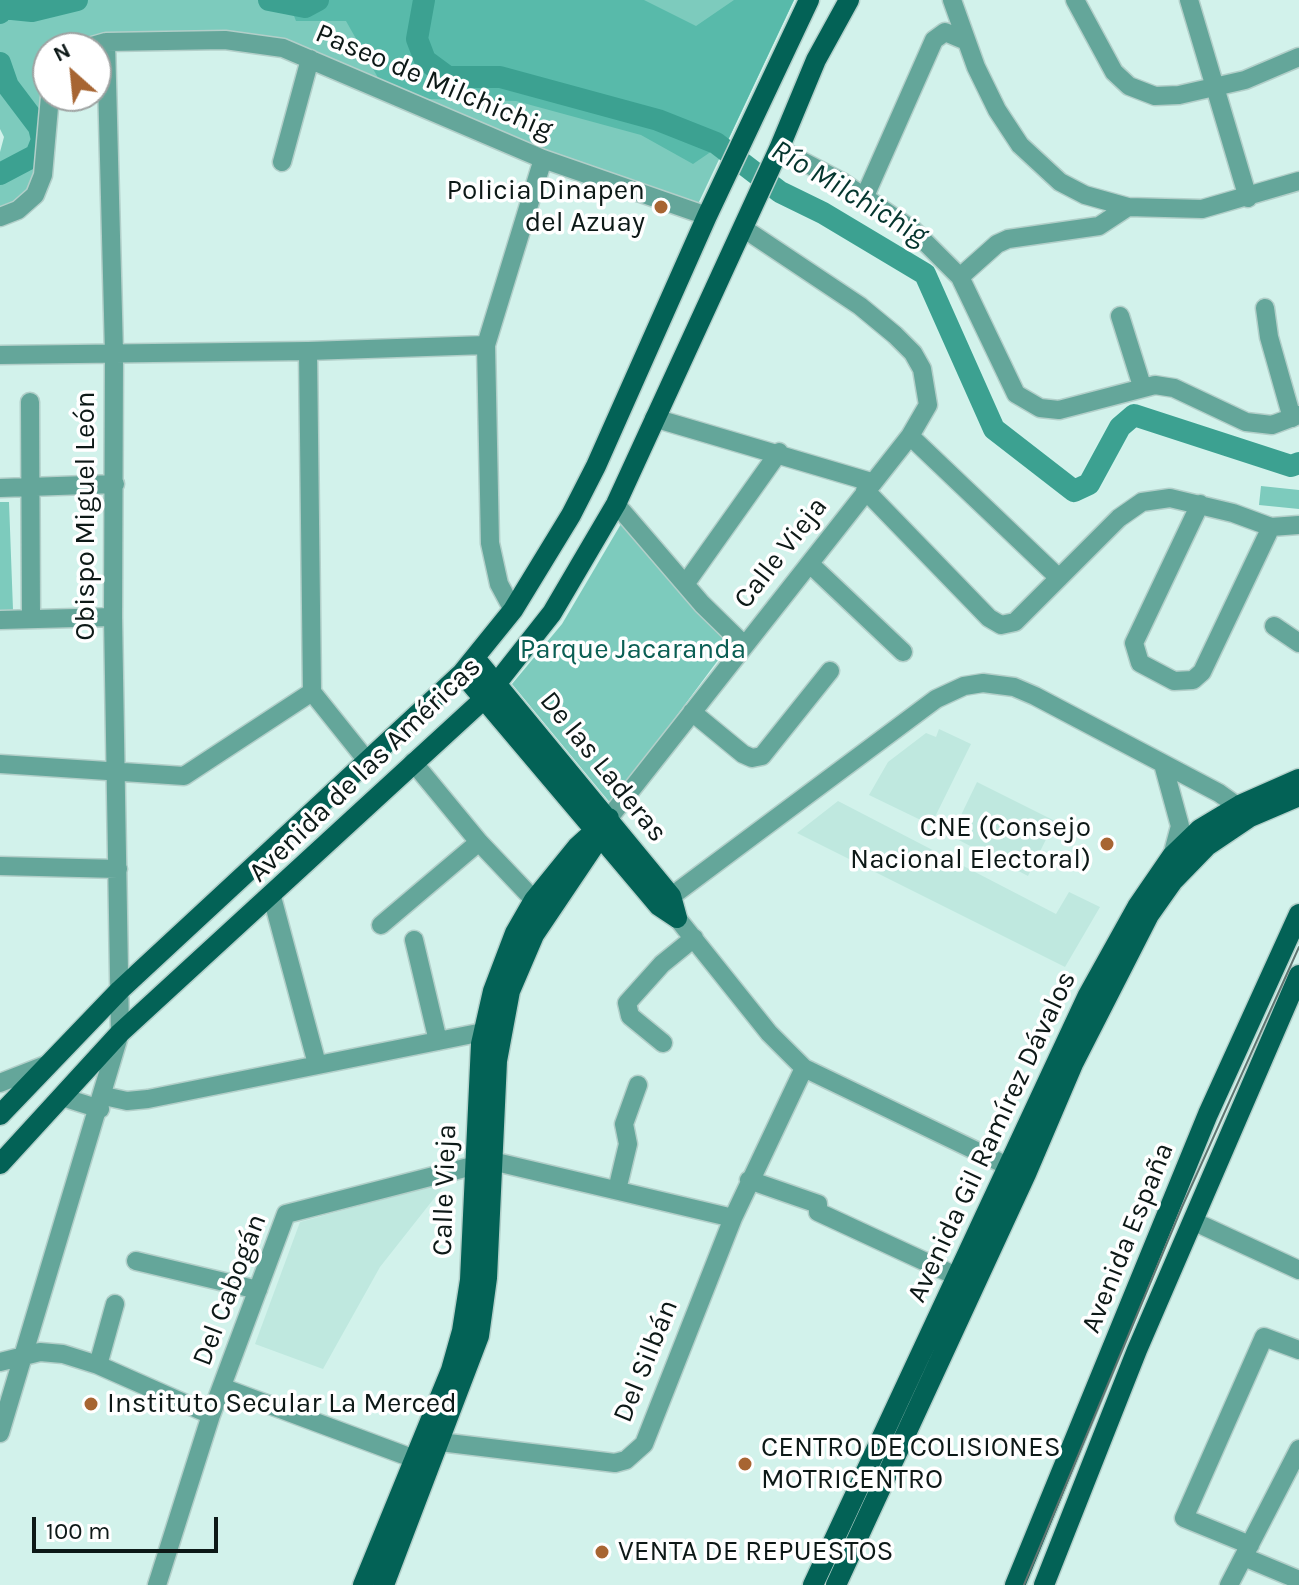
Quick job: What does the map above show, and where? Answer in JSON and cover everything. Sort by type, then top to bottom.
[{"type":"main road","name":"Avenida de las Américas","points":[[1,1110],[120,990],[468,666],[513,610],[571,515],[596,466],[707,216],[809,0]]},
{"type":"main road","name":"Avenida de las Américas","points":[[755,112],[770,94],[818,0]]},
{"type":"main road","name":"Avenida de las Américas","points":[[778,150],[789,108],[842,0]]},
{"type":"main road","name":"Avenida de las Américas","points":[[0,1164],[120,1033],[272,897],[492,691],[552,613],[616,504],[826,39],[849,0]]},
{"type":"main road","name":"De las Laderas","points":[[468,666],[492,691],[677,918]]},
{"type":"main road","name":"Avenida Gil Ramírez Dávalos","points":[[1072,1046],[1173,881],[1245,811],[1299,779]]},
{"type":"main road","name":"Avenida Gil Ramírez Dávalos","points":[[836,1585],[1118,939],[1172,856],[1200,829],[1245,811],[1299,796]]},
{"type":"main road","name":"Calle Vieja","points":[[384,1585],[479,1336],[487,1278],[483,1032],[506,953],[534,900],[601,828]]},
{"type":"main road","name":"Calle Vieja","points":[[363,1585],[412,1458],[433,1415],[462,1331],[497,1061],[519,964],[601,828]]},
{"type":"main road","name":"Avenida España","points":[[1015,1585],[1208,1114],[1299,914]]},
{"type":"main road","name":"Avenida España","points":[[1044,1585],[1137,1350],[1293,1005],[1299,975]]},
{"type":"main road","name":"Avenida Gil Ramírez Dávalos","points":[[813,1585],[956,1276],[1018,1171]]},
{"type":"street","points":[[952,0],[964,40],[997,110],[1038,164],[1085,195],[1128,207],[1202,209],[1299,181]]},
{"type":"street","points":[[1075,0],[1100,52],[1114,72],[1129,86],[1144,93],[1165,96],[1217,88],[1299,57]]},
{"type":"street","points":[[1192,1],[1248,198]]},
{"type":"street","points":[[865,196],[934,40],[945,32],[964,40]]},
{"type":"street","name":"Paseo de Milchichig","points":[[112,42],[251,42],[283,48],[543,159],[707,216]]},
{"type":"street","points":[[282,162],[310,59]]},
{"type":"street","points":[[0,217],[18,210],[35,195],[43,175],[49,112]]},
{"type":"street","name":"Obispo Miguel León","points":[[0,1433],[102,1102],[120,1033],[113,617],[114,353],[108,112]]},
{"type":"street","points":[[778,150],[865,196],[914,231],[960,277],[1016,394],[1040,408],[1059,410],[1142,386],[1174,388],[1246,422],[1272,425],[1295,417],[1269,337],[1265,308]]},
{"type":"street","points":[[513,610],[499,584],[490,543],[486,345],[543,159]]},
{"type":"street","points":[[960,277],[997,244],[1008,239],[1099,226],[1128,207]]},
{"type":"street","name":"Calle Vieja","points":[[601,828],[910,436],[928,405],[922,369],[913,353],[860,306],[743,228]]},
{"type":"street","points":[[1120,316],[1142,386]]},
{"type":"street","points":[[0,355],[486,345]]},
{"type":"street","points":[[308,351],[312,692],[368,762]]},
{"type":"street","points":[[30,402],[31,616]]},
{"type":"street","points":[[654,418],[779,452],[868,486],[989,618],[1001,625],[1015,622],[1119,518],[1142,502],[1170,498],[1200,504],[1271,527],[1299,525]]},
{"type":"street","points":[[910,436],[1059,578]]},
{"type":"street","points":[[686,583],[779,452]]},
{"type":"street","points":[[0,488],[115,484]]},
{"type":"street","points":[[616,504],[744,645]]},
{"type":"street","points":[[1200,504],[1134,643],[1140,663],[1174,681],[1193,680],[1202,672],[1271,527]]},
{"type":"street","points":[[810,564],[903,652]]},
{"type":"street","points":[[0,620],[31,616],[113,617]]},
{"type":"street","points":[[1274,626],[1299,643]]},
{"type":"street","points":[[692,712],[743,754],[752,758],[762,756],[830,671]]},
{"type":"street","points":[[665,901],[936,699],[964,686],[983,683],[1014,687],[1163,764],[1245,811]]},
{"type":"street","points":[[0,764],[116,774],[184,776],[312,692]]},
{"type":"street","points":[[413,762],[479,842],[534,900]]},
{"type":"street","points":[[1163,764],[1180,826],[1172,856]]},
{"type":"street","points":[[381,925],[479,842]]},
{"type":"street","points":[[0,866],[118,869]]},
{"type":"street","points":[[272,897],[317,1064]]},
{"type":"street","name":"De las Laderas","points":[[677,918],[769,1033],[804,1068],[1018,1171]]},
{"type":"street","points":[[663,1043],[630,1016],[627,1003],[662,964],[694,938]]},
{"type":"street","points":[[414,940],[438,1041]]},
{"type":"street","points":[[62,1097],[102,1102],[148,1099],[483,1032]]},
{"type":"street","points":[[0,1083],[48,1064]]},
{"type":"street","name":"Del Silbán","points":[[440,1442],[615,1463],[636,1453],[644,1444],[749,1180],[804,1068]]},
{"type":"street","points":[[617,1190],[628,1144],[624,1124],[638,1085]]},
{"type":"street","points":[[483,1163],[617,1190],[733,1218]]},
{"type":"street","name":"Del Cabogán","points":[[157,1585],[211,1415],[224,1388],[286,1214],[483,1163]]},
{"type":"street","points":[[749,1180],[818,1204],[818,1212],[956,1276]]},
{"type":"street","points":[[1195,1222],[1299,1270]]},
{"type":"street","points":[[136,1261],[258,1290]]},
{"type":"street","points":[[98,1365],[115,1304]]},
{"type":"street","points":[[1299,1350],[1264,1337],[1184,1518],[1299,1580]]},
{"type":"street","points":[[0,1362],[40,1352],[63,1354],[98,1365],[211,1415]]},
{"type":"street","points":[[224,1388],[412,1458],[440,1442]]},
{"type":"street","points":[[1229,1585],[1299,1449]]},
{"type":"shaded area","points":[[939,729],[971,744],[931,825],[869,795],[888,762],[926,733],[936,737]]},
{"type":"shaded area","points":[[977,782],[1055,821],[1028,876],[951,836]]},
{"type":"shaded area","points":[[838,801],[1056,914],[1069,892],[1100,907],[1065,967],[797,833]]},
{"type":"shaded area","points":[[447,1182],[380,1267],[323,1369],[255,1344],[300,1222]]},
{"type":"green space","points":[[0,0],[794,0],[698,204],[558,163],[432,104],[267,37],[32,32],[32,112],[44,112],[39,176],[29,193],[0,211],[0,152],[4,137],[0,129]]},
{"type":"green space","points":[[288,0],[644,0],[696,26],[734,0],[794,0],[728,140],[693,164],[641,135],[516,101],[427,99],[381,83],[346,21],[296,21]]},
{"type":"green space","points":[[1261,486],[1299,490],[1299,509],[1259,505]]},
{"type":"green space","points":[[0,502],[9,502],[13,610],[0,612]]},
{"type":"green space","name":"Parque Jacaranda","points":[[621,524],[730,644],[611,804],[512,684],[562,624]]},
{"type":"waterway","name":"Río Milchichig","points":[[0,13],[2,8],[32,11],[77,0]]},
{"type":"waterway","name":"Río Milchichig","points":[[269,0],[305,7],[318,0]]},
{"type":"waterway","name":"Río Milchichig","points":[[424,0],[417,39],[425,60],[448,77],[500,77],[658,120],[716,143],[780,192],[823,213],[925,274],[994,429],[1074,491],[1089,484],[1120,427],[1134,415],[1291,466],[1299,463]]},
{"type":"waterway","name":"Río Milchichig","points":[[0,63],[8,86],[39,127],[42,140],[36,155],[0,174]]},
{"type":"tram line","points":[[1024,1585],[1182,1207],[1299,947]]},
{"type":"place","name":"Policia Dinapen del Azuay","points":[[661,207]]},
{"type":"place","name":"CNE (Consejo Nacional Electoral)","points":[[1107,844]]},
{"type":"place","name":"Instituto Secular La Merced","points":[[91,1404]]},
{"type":"place","name":"CENTRO DE COLISIONES MOTRICENTRO","points":[[745,1464]]},
{"type":"place","name":"VENTA DE REPUESTOS","points":[[602,1552]]}]
